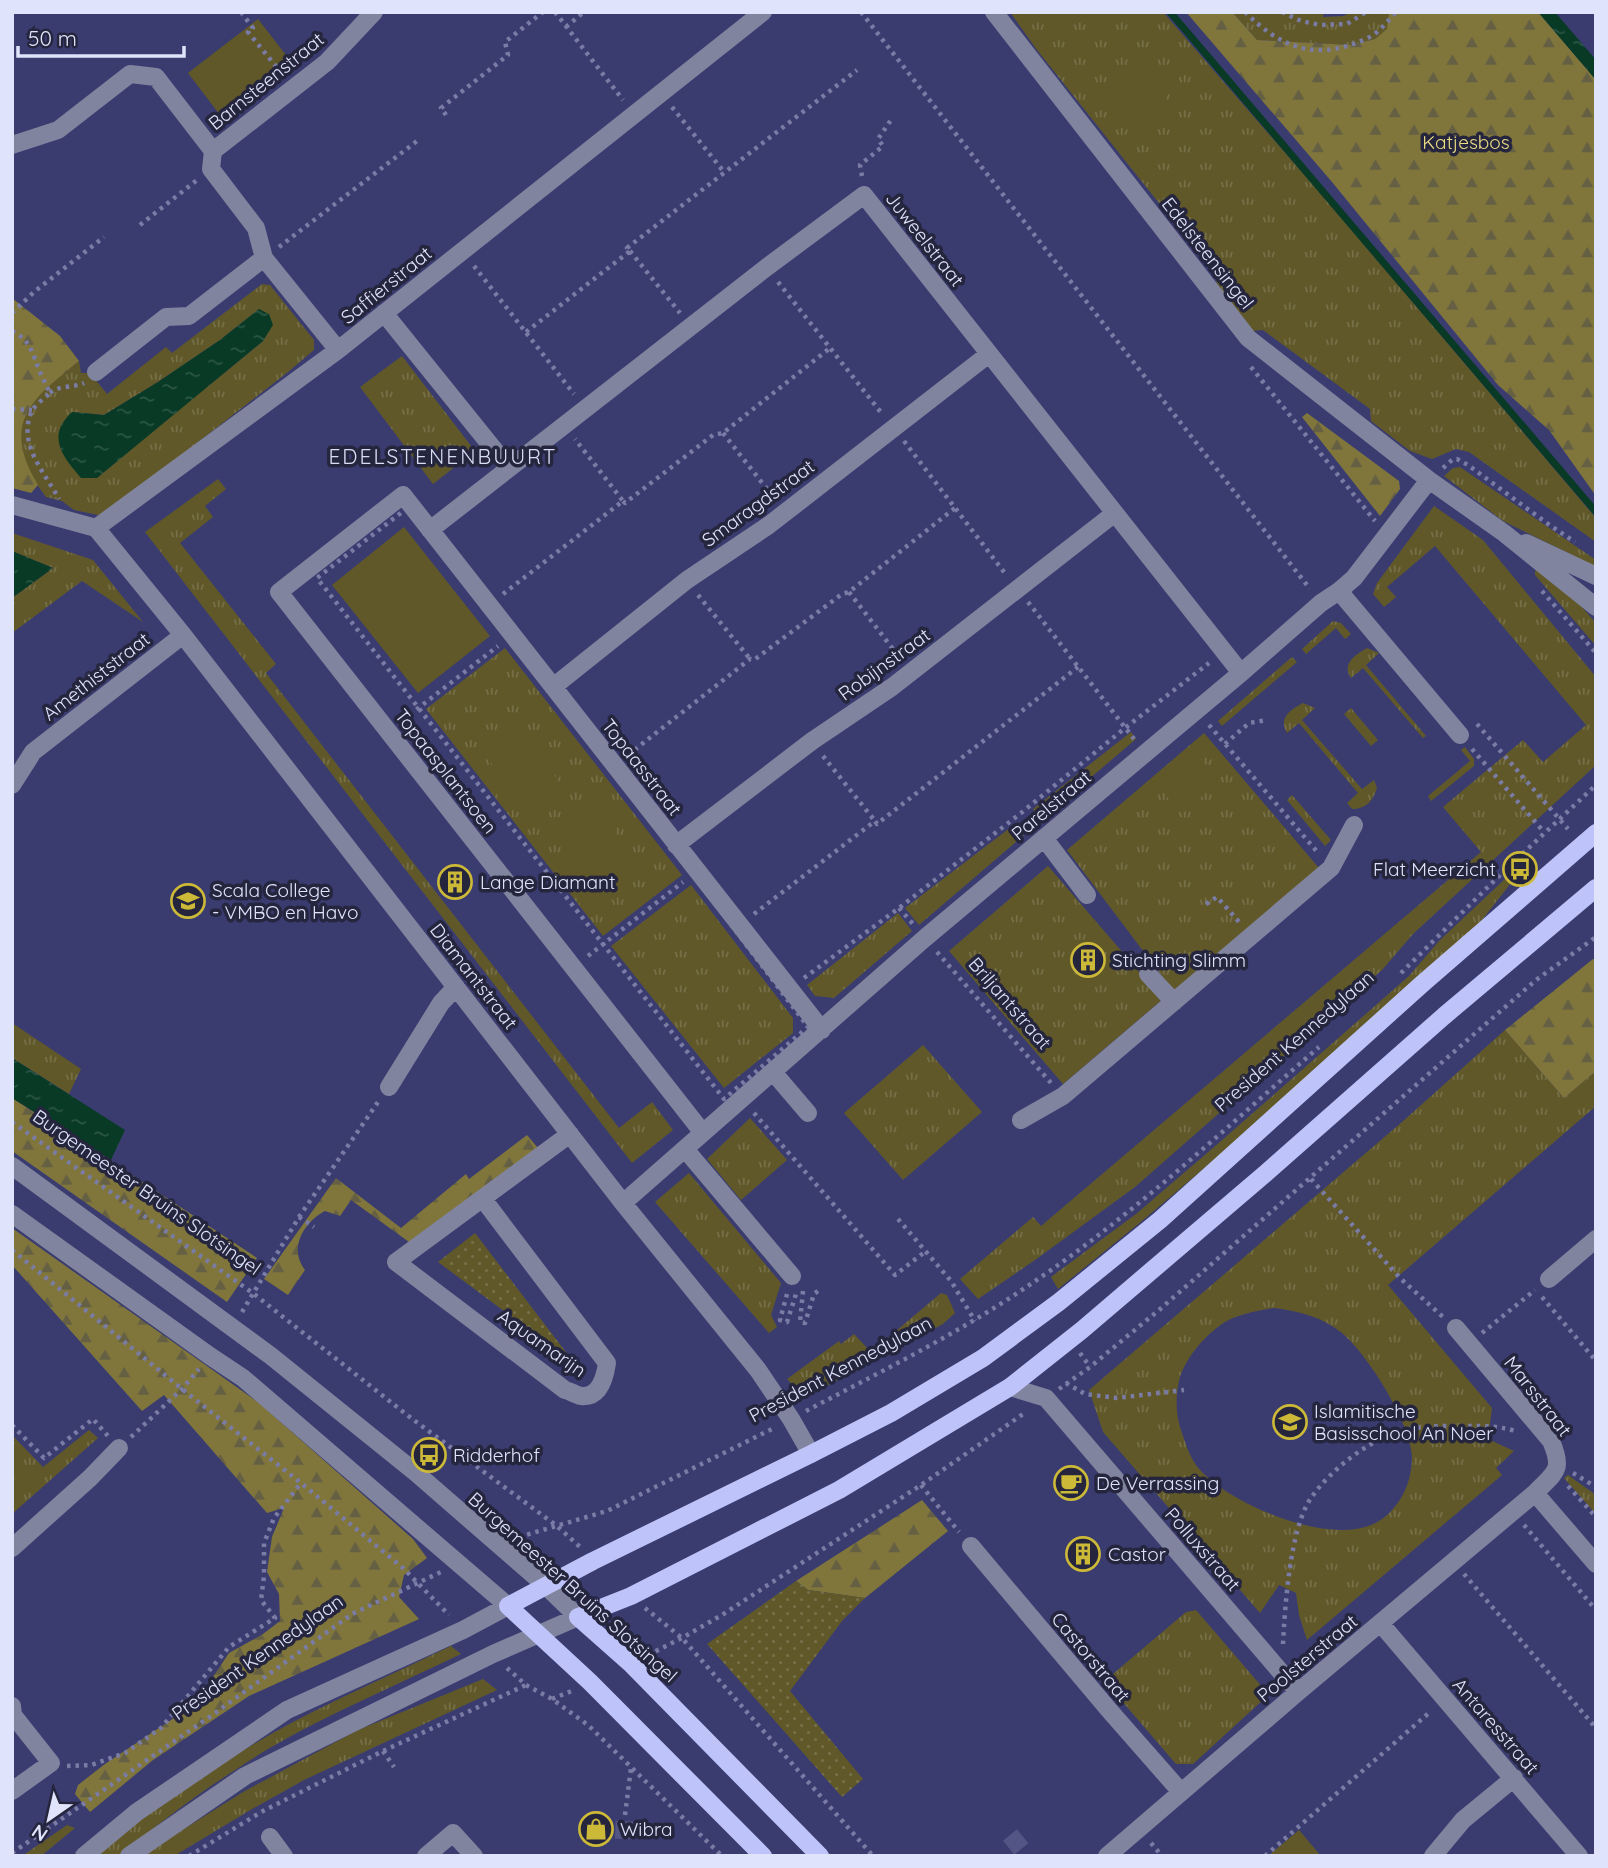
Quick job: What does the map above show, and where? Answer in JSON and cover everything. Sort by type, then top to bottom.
[{"type":"main road","points":[[763,1856],[590,1682],[508,1606],[891,1413],[983,1358],[1059,1302],[1160,1220],[1422,984],[1596,833]]},
{"type":"main road","points":[[578,1617],[631,1596],[839,1490],[1010,1387],[1256,1182],[1444,1016],[1596,888]]},
{"type":"main road","name":"Burgemeester Bruins Slotsingel","points":[[578,1617],[630,1663],[820,1856]]},
{"type":"street","name":"Barnsteenstraat","points":[[212,160],[293,88],[327,62],[374,12]]},
{"type":"street","name":"Saffierstraat","points":[[96,528],[338,350],[763,12]]},
{"type":"street","name":"Edelsteensingel","points":[[994,12],[1248,338],[1429,480],[1504,533],[1596,607]]},
{"type":"street","name":"Barnsteenstraat","points":[[12,145],[58,130],[130,74],[156,77],[256,228],[264,258],[338,350]]},
{"type":"street","name":"Juweelstraat","points":[[430,530],[863,195],[1241,673]]},
{"type":"street","points":[[96,372],[166,317],[189,316],[264,258]]},
{"type":"street","points":[[384,313],[509,468]]},
{"type":"street","name":"Smaragdstraat","points":[[553,687],[687,580],[769,525],[989,354]]},
{"type":"street","name":"Parelstraat","points":[[623,1203],[925,938],[1354,578],[1429,480]]},
{"type":"street","name":"Topaasplantsoen","points":[[430,530],[403,495],[279,592],[703,1133]]},
{"type":"street","points":[[12,505],[96,528]]},
{"type":"street","name":"Robijnstraat","points":[[677,845],[812,741],[892,687],[1115,513]]},
{"type":"street","name":"Diamantstraat","points":[[96,528],[183,635],[623,1203],[758,1370],[811,1454]]},
{"type":"street","name":"Topaasstraat","points":[[430,530],[510,637],[553,687],[677,845],[695,873],[822,1030]]},
{"type":"street","name":"Edelsteensingel","points":[[1504,533],[1596,576]]},
{"type":"street","points":[[1339,591],[1460,736]]},
{"type":"street","name":"Amethiststraat","points":[[12,785],[33,752],[183,635]]},
{"type":"street","points":[[1021,1120],[1063,1097],[1331,868],[1354,825]]},
{"type":"street","points":[[1044,838],[1087,895]]},
{"type":"street","points":[[1148,974],[1174,1002]]},
{"type":"street","points":[[389,1087],[441,1003],[456,987]]},
{"type":"street","points":[[773,1072],[807,1114]]},
{"type":"street","name":"Aquamarijn","points":[[483,1199],[607,1363],[605,1380],[595,1393],[583,1396],[565,1390],[396,1262],[570,1134]]},
{"type":"street","points":[[685,1149],[792,1276]]},
{"type":"street","name":"Burgemeester Bruins Slotsingel","points":[[12,1166],[271,1356],[415,1472],[578,1617]]},
{"type":"street","points":[[12,1214],[243,1378],[508,1606],[463,1630],[287,1710],[137,1812],[84,1856]]},
{"type":"street","points":[[1542,1284],[1596,1239]]},
{"type":"street","name":"Marsstraat","points":[[1456,1328],[1551,1441],[1556,1453],[1557,1468]]},
{"type":"street","points":[[1010,1387],[1046,1398]]},
{"type":"street","name":"Polluxstraat","points":[[1046,1398],[1298,1692]]},
{"type":"street","points":[[12,1548],[90,1478],[119,1448]]},
{"type":"street","points":[[1557,1468],[1535,1493],[1596,1564]]},
{"type":"street","name":"Poolsterstraat","points":[[1107,1856],[1535,1493]]},
{"type":"street","name":"Castorstraat","points":[[971,1546],[1181,1792]]},
{"type":"street","points":[[129,1856],[245,1776],[492,1654],[578,1617]]},
{"type":"street","name":"Antaresstraat","points":[[1381,1624],[1579,1856]]},
{"type":"street","points":[[12,1706],[13,1714],[51,1763],[12,1791]]},
{"type":"street","points":[[1433,1856],[1463,1820],[1514,1778]]},
{"type":"street","points":[[426,1856],[453,1833],[474,1856]]},
{"type":"street","points":[[270,1837],[284,1856]]},
{"type":"path","points":[[241,12],[253,28],[248,32],[293,88]]},
{"type":"path","points":[[446,115],[441,108],[508,55],[505,42],[543,12]]},
{"type":"path","points":[[555,12],[635,114]]},
{"type":"path","points":[[566,27],[584,12]]},
{"type":"path","points":[[861,12],[1321,603]]},
{"type":"path","points":[[1245,12],[1268,33],[1292,46],[1315,51],[1339,49],[1361,41],[1376,33],[1396,12]]},
{"type":"path","points":[[1282,12],[1301,21],[1321,25],[1347,24],[1366,12]]},
{"type":"path","points":[[691,327],[627,248],[857,70]]},
{"type":"path","points":[[661,93],[724,172]]},
{"type":"path","points":[[863,195],[860,165],[883,146],[878,138],[893,117]]},
{"type":"path","points":[[264,258],[417,141]]},
{"type":"path","points":[[140,225],[212,160]]},
{"type":"path","points":[[12,313],[34,292],[104,237]]},
{"type":"path","points":[[462,251],[585,409]]},
{"type":"path","points":[[526,332],[630,251]]},
{"type":"path","points":[[767,267],[1145,753]]},
{"type":"path","points":[[12,331],[22,335],[33,351],[39,372],[50,393]]},
{"type":"path","points":[[1248,338],[1239,352],[1386,535]]},
{"type":"path","points":[[488,605],[713,435],[723,433],[830,348]]},
{"type":"path","points":[[61,518],[62,505],[42,473],[27,433],[32,411],[56,388],[76,387],[92,380],[96,372]]},
{"type":"path","points":[[12,409],[32,411]]},
{"type":"path","points":[[564,425],[623,501]]},
{"type":"path","points":[[723,433],[785,513]]},
{"type":"path","points":[[1429,480],[1453,459],[1457,459],[1576,543]]},
{"type":"path","points":[[615,766],[750,659],[754,660],[842,594],[849,592],[955,508]]},
{"type":"path","points":[[406,509],[695,873],[808,1027],[724,1098],[418,708],[317,579],[406,509]]},
{"type":"path","points":[[687,580],[750,659]]},
{"type":"path","points":[[849,592],[911,671]]},
{"type":"path","points":[[389,732],[510,637]]},
{"type":"path","points":[[789,988],[1021,813],[1224,651]]},
{"type":"path","points":[[812,741],[877,824],[1078,667]]},
{"type":"path","points":[[1197,710],[1331,868]]},
{"type":"path","points":[[1226,744],[1249,723],[1267,720]]},
{"type":"path","points":[[1544,832],[1460,736],[1476,722],[1568,829]]},
{"type":"path","name":"President Kennedylaan","points":[[1396,979],[1544,832],[1596,785]]},
{"type":"path","points":[[739,925],[875,821]]},
{"type":"path","points":[[1503,872],[1508,876]]},
{"type":"path","points":[[573,967],[695,873]]},
{"type":"path","points":[[1206,904],[1217,897],[1251,936]]},
{"type":"path","points":[[630,1663],[722,1615],[921,1485],[1090,1367],[1311,1179],[1536,980],[1596,937]]},
{"type":"path","name":"Briljantstraat","points":[[925,938],[1063,1097]]},
{"type":"path","name":"President Kennedylaan","points":[[496,1544],[607,1511],[791,1419],[975,1321],[1124,1217],[1327,1040]]},
{"type":"path","points":[[231,1328],[299,1217],[389,1087]]},
{"type":"path","points":[[742,1099],[895,1275],[926,1251]]},
{"type":"path","name":"Burgemeester Bruins Slotsingel","points":[[12,1122],[254,1294],[411,1418],[557,1526]]},
{"type":"path","points":[[1311,1179],[1401,1279],[1456,1328]]},
{"type":"path","points":[[299,1217],[314,1227]]},
{"type":"path","points":[[898,1219],[951,1281],[975,1321]]},
{"type":"path","points":[[12,1250],[301,1483],[403,1568],[417,1584]]},
{"type":"path","points":[[792,1276],[780,1320],[788,1322],[799,1287],[804,1288],[800,1322],[805,1323],[814,1294],[819,1290]]},
{"type":"path","points":[[1469,1344],[1542,1284],[1596,1361]]},
{"type":"path","points":[[12,1425],[44,1458],[93,1419],[119,1448],[182,1389],[210,1356]]},
{"type":"path","points":[[1066,1383],[1085,1394],[1117,1398],[1184,1390]]},
{"type":"path","points":[[1281,1672],[1285,1611],[1300,1524],[1311,1499],[1339,1467],[1371,1442],[1404,1430],[1497,1425],[1518,1432]]},
{"type":"path","points":[[1557,1468],[1596,1487]]},
{"type":"path","points":[[1557,1468],[1596,1517]]},
{"type":"path","points":[[51,1763],[72,1767],[91,1765],[125,1753],[161,1728],[229,1647],[275,1619],[261,1600],[264,1543],[274,1518],[301,1483]]},
{"type":"path","points":[[921,1485],[971,1546]]},
{"type":"path","points":[[1513,1512],[1596,1610]]},
{"type":"path","points":[[1454,1562],[1596,1728]]},
{"type":"path","name":"President Kennedylaan","points":[[12,1853],[211,1716],[352,1614],[459,1563]]},
{"type":"path","name":"Burgemeester Bruins Slotsingel","points":[[682,1638],[873,1856]]},
{"type":"path","points":[[590,1682],[552,1699],[587,1725],[722,1856]]},
{"type":"path","points":[[189,1856],[262,1811],[526,1685]]},
{"type":"path","points":[[1265,1856],[1445,1699]]},
{"type":"path","points":[[383,1751],[394,1767]]},
{"type":"path","points":[[625,1815],[631,1767]]},
{"type":"green space","points":[[1010,12],[1163,12],[1596,518],[1596,542],[1469,452],[1456,449],[1432,459],[1410,451],[1371,421],[1370,409],[1263,330],[1252,331],[1216,287],[1217,276],[1037,50]]},
{"type":"green space","name":"Katjesbos","points":[[1186,12],[1232,12],[1257,40],[1351,45],[1375,39],[1387,29],[1389,12],[1538,12],[1596,80],[1596,496],[1549,430],[1498,385],[1332,182]]},
{"type":"green space","points":[[1232,12],[1324,12],[1323,17],[1344,16],[1350,12],[1389,12],[1388,29],[1375,39],[1351,45],[1257,40]]},
{"type":"green space","points":[[258,19],[293,64],[223,119],[188,73]]},
{"type":"green space","points":[[1141,69],[1151,71],[1159,77],[1165,85],[1165,105],[1159,113],[1151,119],[1141,121],[1131,119],[1123,113],[1117,105],[1115,95],[1117,85],[1123,77],[1131,71]]},
{"type":"green space","points":[[262,284],[270,285],[314,340],[314,350],[288,372],[103,516],[74,510],[62,501],[46,497],[25,467],[18,439],[25,412],[34,400],[79,361],[81,373],[90,373],[107,394],[166,347],[172,353]],"holes":[[[259,309],[263,341],[97,477],[72,412],[104,415],[220,340]]]},
{"type":"green space","points":[[12,298],[60,336],[79,361],[35,400],[27,414],[22,428],[22,444],[27,463],[38,485],[31,493],[12,488]]},
{"type":"green space","points":[[402,356],[475,451],[433,484],[360,387]]},
{"type":"green space","points":[[1307,413],[1399,481],[1400,489],[1380,516],[1302,417]]},
{"type":"green space","points":[[1460,467],[1596,560],[1596,569],[1503,521],[1444,476],[1453,468]]},
{"type":"green space","points":[[218,479],[226,489],[205,506],[213,517],[180,543],[276,664],[266,673],[619,1128],[652,1102],[673,1130],[632,1163],[145,532]]},
{"type":"green space","points":[[1434,506],[1483,540],[1596,677],[1596,765],[1413,934],[1382,970],[1135,1187],[978,1299],[960,1279],[1033,1217],[1041,1226],[1481,852],[1443,807],[1523,740],[1543,762],[1586,725],[1435,546],[1387,587],[1396,597],[1384,607],[1373,594],[1377,583]]},
{"type":"green space","points":[[404,527],[490,636],[418,693],[332,585]]},
{"type":"green space","points":[[12,533],[93,560],[143,622],[82,581],[12,633],[12,598],[53,568],[12,551]]},
{"type":"green space","points":[[1537,570],[1580,605],[1596,623],[1596,646],[1535,575]]},
{"type":"green space","points":[[1333,621],[1341,623],[1351,634],[1345,639],[1336,628],[1306,654],[1302,649]]},
{"type":"green space","points":[[505,648],[682,875],[603,936],[426,709]]},
{"type":"green space","points":[[1367,648],[1379,653],[1366,665],[1426,736],[1423,738],[1363,668],[1351,678],[1348,673],[1349,664]]},
{"type":"green space","points":[[1292,657],[1297,662],[1222,726],[1218,721]]},
{"type":"green space","points":[[1303,703],[1315,708],[1302,720],[1362,789],[1374,780],[1377,788],[1365,806],[1352,809],[1347,803],[1358,793],[1299,723],[1287,733],[1284,723],[1287,715]]},
{"type":"green space","points":[[1351,708],[1378,740],[1371,746],[1344,714]]},
{"type":"green space","points":[[516,729],[570,795],[538,821],[484,754]]},
{"type":"green space","points":[[1131,732],[1136,739],[1041,820],[1033,809]]},
{"type":"green space","points":[[1204,733],[1319,868],[1174,992],[1067,850]]},
{"type":"green space","points":[[1465,747],[1474,759],[1474,766],[1431,801],[1428,796],[1470,761],[1461,750]]},
{"type":"green space","points":[[1194,751],[1219,781],[1182,814],[1156,784]]},
{"type":"green space","points":[[1292,795],[1331,840],[1325,846],[1287,800]]},
{"type":"green space","points":[[609,804],[632,891],[580,905],[557,818]]},
{"type":"green space","points":[[1015,824],[1024,835],[919,925],[905,908]]},
{"type":"green space","points":[[1048,866],[1163,999],[1063,1084],[949,951]]},
{"type":"green space","points":[[1506,878],[1511,883],[1478,925],[1256,1124],[1058,1289],[1051,1277],[1136,1214],[1221,1141],[1409,976],[1439,941]]},
{"type":"green space","points":[[691,885],[793,1018],[793,1033],[724,1088],[611,946]]},
{"type":"green space","points":[[898,913],[912,931],[834,998],[815,996],[807,985]]},
{"type":"green space","points":[[1593,959],[1596,961],[1596,1071],[1564,1098],[1505,1030]]},
{"type":"green space","points":[[12,1023],[81,1069],[69,1094],[12,1058]]},
{"type":"green space","points":[[1505,1030],[1564,1098],[1596,1071],[1596,1106],[1388,1285],[1492,1408],[1488,1439],[1514,1451],[1496,1468],[1502,1475],[1307,1640],[1296,1593],[1279,1585],[1260,1613],[1103,1432],[1089,1390],[1402,1122]],"holes":[[[1274,1308],[1318,1319],[1342,1333],[1364,1357],[1396,1408],[1409,1442],[1411,1471],[1401,1498],[1380,1521],[1352,1530],[1305,1525],[1281,1518],[1257,1508],[1216,1484],[1197,1467],[1187,1448],[1178,1421],[1177,1394],[1182,1372],[1192,1353],[1225,1322],[1248,1313]]]},
{"type":"green space","points":[[923,1045],[982,1112],[903,1180],[844,1113]]},
{"type":"green space","points":[[12,1098],[257,1258],[227,1302],[12,1151]]},
{"type":"green space","points":[[750,1118],[787,1160],[741,1200],[707,1159]]},
{"type":"green space","points":[[527,1135],[538,1148],[409,1242],[351,1200],[340,1216],[325,1211],[305,1229],[298,1245],[298,1253],[305,1270],[288,1295],[264,1279],[336,1178],[401,1228],[466,1174],[469,1179]]},
{"type":"green space","points":[[689,1173],[781,1283],[771,1315],[777,1327],[769,1333],[655,1202]]},
{"type":"green space","points":[[12,1228],[259,1403],[413,1539],[427,1558],[404,1575],[399,1597],[419,1619],[249,1696],[153,1760],[90,1812],[75,1794],[78,1785],[195,1704],[229,1653],[280,1621],[279,1594],[267,1572],[272,1537],[284,1508],[267,1513],[164,1395],[142,1411],[12,1265]]},
{"type":"green space","points":[[475,1233],[575,1364],[438,1262]]},
{"type":"green space","points":[[941,1293],[947,1295],[955,1313],[943,1324],[804,1398],[787,1379],[839,1341],[841,1344],[854,1334],[871,1352]]},
{"type":"green space","points":[[89,1430],[98,1438],[12,1514],[12,1435],[43,1467]]},
{"type":"green space","points":[[1568,1475],[1596,1495],[1596,1511],[1594,1512],[1564,1478]]},
{"type":"green space","points":[[922,1500],[948,1531],[865,1598],[808,1590],[796,1581]]},
{"type":"green space","points":[[796,1581],[808,1590],[865,1598],[842,1621],[790,1691],[863,1779],[842,1797],[707,1644]]},
{"type":"green space","points":[[1196,1610],[1263,1688],[1264,1699],[1193,1764],[1176,1764],[1108,1685],[1114,1673],[1186,1612]]},
{"type":"green space","points":[[451,1646],[461,1654],[339,1711],[268,1749],[192,1800],[120,1856],[94,1856],[190,1784],[241,1752],[332,1702]]},
{"type":"green space","points":[[483,1679],[497,1690],[304,1780],[174,1856],[145,1856],[243,1792],[358,1730]]},
{"type":"green space","points":[[67,1825],[75,1828],[41,1856],[22,1856]]},
{"type":"green space","points":[[1299,1830],[1321,1856],[1269,1855]]},
{"type":"water","points":[[1538,12],[1555,12],[1596,60],[1596,80]]},
{"type":"water","points":[[259,309],[269,314],[273,325],[263,341],[97,478],[81,478],[63,454],[58,438],[64,421],[72,412],[104,415],[220,340]]},
{"type":"water","points":[[12,551],[53,568],[12,598]]},
{"type":"water","points":[[12,1058],[125,1130],[111,1160],[12,1098]]},
{"type":"waterway","points":[[1170,12],[1596,512]]},
{"type":"tunnel","points":[[624,1839],[625,1815]]},
{"type":"tunnel","points":[[1010,1835],[1027,1856]]},
{"type":"place","name":"Flat Meerzicht","points":[[1520,869]]},
{"type":"place","name":"Lange Diamant","points":[[455,882]]},
{"type":"place","name":"Scala College - VMBO en Havo","points":[[188,901]]},
{"type":"place","name":"Stichting Slimm","points":[[1088,960]]},
{"type":"place","name":"Islamitische Basisschool An Noer","points":[[1290,1422]]},
{"type":"place","name":"Ridderhof","points":[[429,1455]]},
{"type":"place","name":"De Verrassing","points":[[1071,1483]]},
{"type":"place","name":"Castor","points":[[1083,1554]]},
{"type":"place","name":"Wibra","points":[[596,1829]]},
{"type":"district","name":"EDELSTENENBUURT","points":[[443,457]]}]
